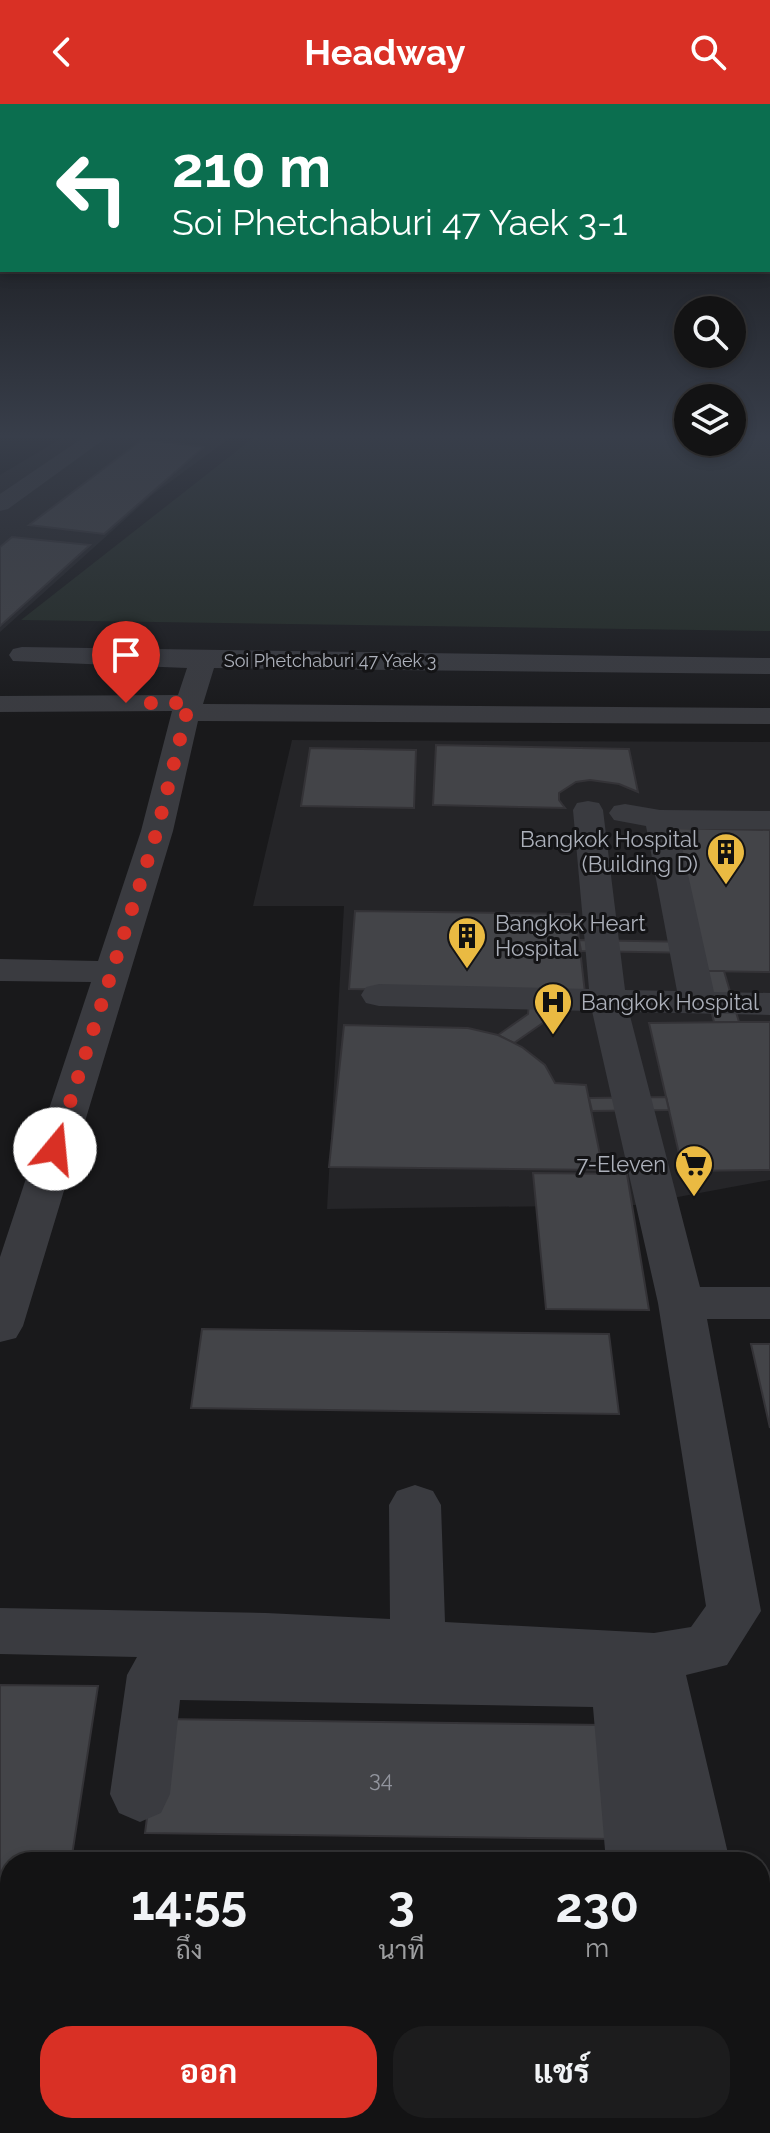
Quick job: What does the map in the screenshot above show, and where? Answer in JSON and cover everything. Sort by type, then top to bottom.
[{"type":"street","points":[[22,655],[203,660]]},
{"type":"street","name":"Soi Phetchaburi 47 Yaek 3","points":[[0,1326],[157,831],[203,660],[770,666]]},
{"type":"street","points":[[354,713],[358,661]]},
{"type":"street","points":[[691,664],[705,716]]},
{"type":"street","points":[[0,704],[354,713],[770,716]]},
{"type":"street","points":[[140,1794],[155,1675],[402,1656],[654,1657],[707,1648],[734,1611],[681,1303],[608,1002],[608,799],[660,819],[770,820]]},
{"type":"street","points":[[660,819],[698,1004]]},
{"type":"street","points":[[0,970],[111,972]]},
{"type":"street","points":[[379,995],[770,1004]]},
{"type":"street","points":[[681,1303],[770,1303]]},
{"type":"street","points":[[402,1656],[415,1505]]},
{"type":"street","points":[[0,1631],[266,1636],[619,1683],[636,1852]]},
{"type":"street","points":[[654,1657],[697,1852]]},
{"type":"shaded area","points":[[0,530],[114,530],[0,632]]},
{"type":"shaded area","points":[[136,530],[770,530],[770,631],[21,620]]},
{"type":"shaded area","name":"Bangkok Hospital","points":[[292,740],[770,742],[770,1180],[635,1205],[327,1209],[344,906],[253,906]]},
{"type":"building","points":[[68,530],[109,530],[104,534]]},
{"type":"building","points":[[12,537],[90,545],[0,626],[0,547]]},
{"type":"building","points":[[436,745],[629,749],[638,792],[619,784],[590,780],[576,782],[559,793],[559,800],[565,808],[433,805]]},
{"type":"building","points":[[310,748],[416,750],[414,808],[301,806]]},
{"type":"building","name":"Bangkok Hospital (Building D)","points":[[669,828],[770,830],[770,972],[701,971]]},
{"type":"building","name":"Bangkok Heart Hospital","points":[[355,911],[576,914],[585,993],[349,989]]},
{"type":"building","points":[[579,940],[695,942],[697,953],[581,951]]},
{"type":"building","points":[[701,971],[724,971],[739,1022],[714,1022]]},
{"type":"building","points":[[530,992],[550,992],[550,1018],[514,1043],[498,1035],[528,1014]]},
{"type":"building","points":[[770,1022],[770,1170],[683,1171],[649,1023]]},
{"type":"building","points":[[344,1025],[468,1028],[498,1035],[522,1047],[545,1065],[555,1083],[586,1085],[603,1170],[329,1167]]},
{"type":"building","points":[[666,1097],[669,1110],[592,1111],[589,1098]]},
{"type":"building","points":[[533,1173],[627,1174],[649,1310],[546,1309]]},
{"type":"building","points":[[202,1329],[609,1334],[619,1414],[191,1408]]},
{"type":"building","points":[[751,1344],[770,1344],[770,1428]]},
{"type":"building","points":[[0,1685],[98,1686],[73,1852],[0,1852]]},
{"type":"building","points":[[160,1719],[604,1725],[615,1839],[145,1833]]},
{"type":"place","name":"Bangkok Hospital (Building D)","points":[[726,886]]},
{"type":"place","name":"Bangkok Heart Hospital","points":[[467,970]]},
{"type":"place","name":"Bangkok Hospital","points":[[553,1036]]},
{"type":"place","name":"7-Eleven","points":[[694,1198]]},
{"type":"route","points":[[55,1149],[157,831],[189,703],[126,703]]}]
